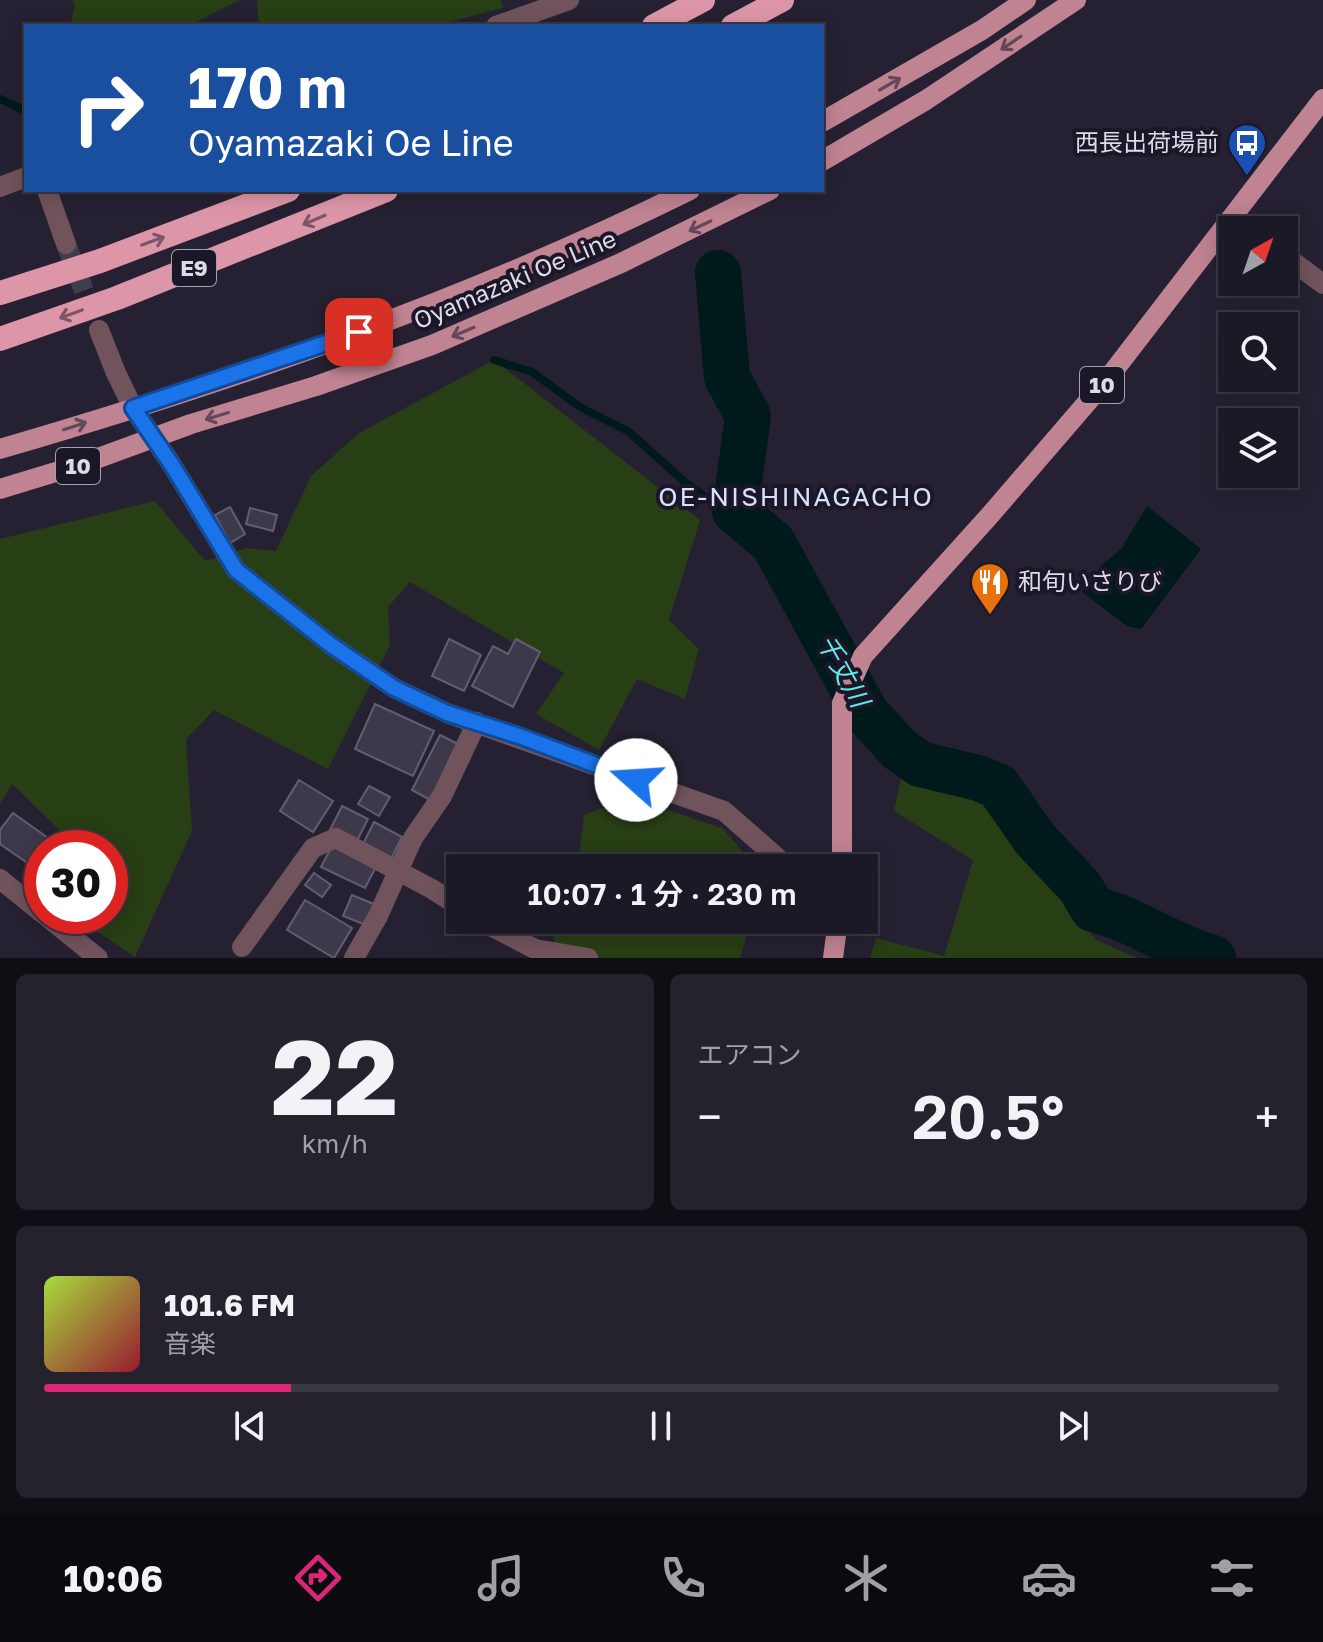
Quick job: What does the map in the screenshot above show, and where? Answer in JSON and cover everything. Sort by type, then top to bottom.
[{"type":"highway","points":[[658,24],[703,0]]},
{"type":"highway","points":[[737,24],[782,0]]},
{"type":"highway","name":"E9","points":[[0,293],[100,261],[283,192]]},
{"type":"highway","name":"E9","points":[[0,339],[186,271],[381,192]]},
{"type":"main road","points":[[824,121],[982,30],[1026,0]]},
{"type":"main road","points":[[824,160],[926,100],[1076,0]]},
{"type":"main road","name":"10","points":[[1247,216],[1323,99]]},
{"type":"main road","name":"Oyamazaki Oe Line","points":[[0,449],[308,351],[411,313],[518,271],[686,192]]},
{"type":"main road","name":"Oyamazaki Oe Line","points":[[0,489],[432,345],[621,263],[766,192]]},
{"type":"main road","name":"10","points":[[842,854],[842,703],[863,656],[991,514],[1218,252]]},
{"type":"main road","points":[[833,958],[836,934]]},
{"type":"street","points":[[502,24],[569,0]]},
{"type":"street","points":[[0,187],[24,178]]},
{"type":"street","points":[[48,192],[66,244]]},
{"type":"street","points":[[1298,265],[1323,284]]},
{"type":"street","points":[[99,330],[133,408],[236,570],[331,645],[394,688],[447,713],[724,811],[774,854]]},
{"type":"street","points":[[354,958],[378,916],[413,838],[442,796],[477,722]]},
{"type":"street","points":[[242,947],[313,848],[336,838],[446,898]]},
{"type":"street","points":[[0,879],[24,898]]},
{"type":"street","points":[[69,934],[98,958]]},
{"type":"street","points":[[506,934],[535,949],[588,958]]},
{"type":"green space","points":[[72,0],[240,0],[192,24],[70,24],[75,5]]},
{"type":"green space","points":[[257,0],[501,0],[503,8],[441,24],[259,24]]},
{"type":"green space","points":[[494,360],[700,520],[669,620],[699,649],[685,699],[637,679],[599,750],[536,714],[564,673],[410,582],[388,607],[390,645],[328,769],[214,710],[186,739],[192,831],[135,957],[101,934],[128,934],[128,830],[59,830],[12,784],[0,804],[0,539],[155,501],[205,561],[247,548],[276,551],[311,476],[359,433]]},
{"type":"green space","points":[[902,772],[984,797],[1096,940],[1137,958],[870,958],[876,938],[944,956],[973,860],[894,811]]},
{"type":"green space","points":[[629,797],[722,828],[745,854],[578,854],[584,815]]},
{"type":"green space","points":[[554,934],[747,934],[740,958],[554,958]]},
{"type":"shaded area","points":[[1147,506],[1201,549],[1141,629],[1127,626],[1082,592],[1101,566],[1121,549]]},
{"type":"building","points":[[230,507],[245,534],[230,543],[215,515]]},
{"type":"building","points":[[250,508],[277,515],[273,531],[246,524]]},
{"type":"building","points":[[449,639],[481,655],[464,691],[432,676]]},
{"type":"building","points":[[516,639],[540,652],[513,707],[472,686],[493,646],[508,654]]},
{"type":"building","points":[[375,704],[434,731],[413,776],[355,749]]},
{"type":"building","points":[[440,735],[460,745],[432,801],[412,790]]},
{"type":"building","points":[[299,780],[333,801],[313,832],[280,811]]},
{"type":"building","points":[[369,786],[390,797],[379,816],[358,804]]},
{"type":"building","points":[[342,806],[368,819],[356,843],[330,830]]},
{"type":"building","points":[[13,813],[37,830],[24,830],[24,861],[0,844],[0,830]]},
{"type":"building","points":[[374,822],[402,837],[391,859],[363,844]]},
{"type":"building","points":[[332,846],[376,867],[365,888],[321,867]]},
{"type":"building","points":[[314,873],[331,885],[322,897],[305,885]]},
{"type":"building","points":[[352,895],[374,904],[366,925],[343,916]]},
{"type":"building","points":[[305,900],[352,928],[334,958],[287,930]]},
{"type":"waterway","points":[[0,99],[24,110]]},
{"type":"waterway","name":"千丈川","points":[[718,273],[727,377],[748,416],[735,511],[773,543],[866,713],[899,749],[920,764],[998,786],[1035,839],[1080,887],[1093,909],[1124,919],[1213,958]]},
{"type":"waterway","points":[[494,360],[532,372],[580,407],[628,431],[686,483],[714,503],[735,511]]},
{"type":"tunnel","points":[[66,244],[96,322]]},
{"type":"place","name":"西長出荷場前","points":[[1247,177]]},
{"type":"place","name":"和旬いさりび","points":[[990,616]]},
{"type":"district","name":"OE-NISHINAGACHO","points":[[796,497]]},
{"type":"route","points":[[359,332],[133,408],[236,570],[331,645],[394,688],[447,713],[636,780]]}]
